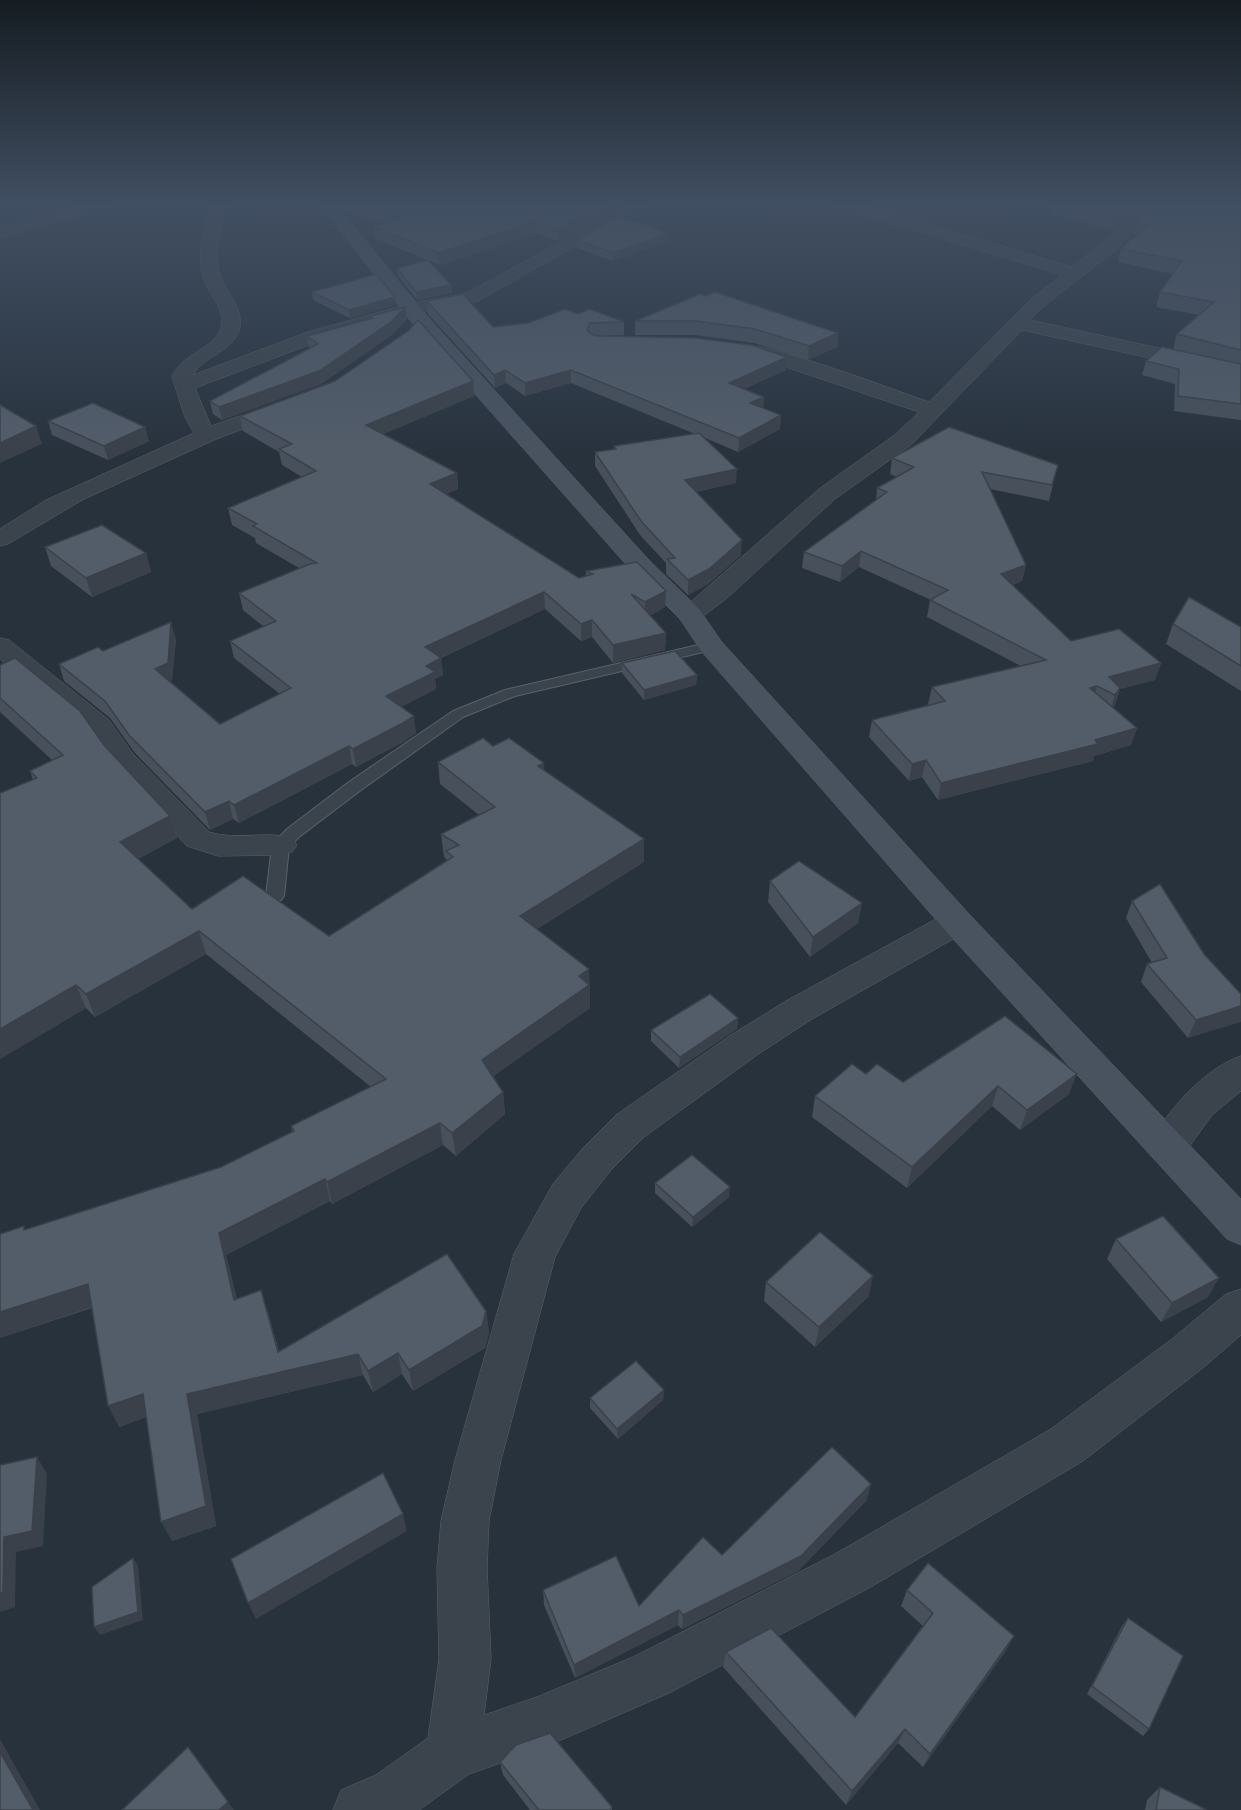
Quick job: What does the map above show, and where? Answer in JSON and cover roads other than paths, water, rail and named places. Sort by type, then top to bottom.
[{"type":"street","points":[[206,435],[197,423],[181,379],[184,371],[218,346],[230,331],[230,312],[217,287]]},
{"type":"street","points":[[389,287],[414,321],[639,564],[690,614],[711,646],[957,922],[1241,1227]]},
{"type":"street","points":[[184,385],[315,336],[414,321],[450,303],[491,287]]},
{"type":"street","points":[[690,614],[717,594],[827,494],[904,439],[1037,303],[1057,287]]},
{"type":"street","points":[[1017,323],[1241,372]]},
{"type":"street","points":[[726,346],[772,356],[930,410]]},
{"type":"street","points":[[0,539],[54,505],[206,435],[298,402]]},
{"type":"street","points":[[0,646],[99,726],[123,760],[198,839],[218,846],[281,845]]},
{"type":"street","points":[[453,1753],[465,1659],[462,1568],[465,1521],[478,1460],[535,1254],[567,1196],[597,1159],[630,1126],[744,1045],[798,1010],[957,922]]},
{"type":"street","points":[[1167,1147],[1199,1104],[1241,1071]]},
{"type":"street","points":[[361,1810],[395,1794],[453,1753],[538,1723],[651,1675],[852,1571],[1067,1445],[1188,1353],[1241,1308]]},
{"type":"lane","points":[[276,896],[281,845],[293,833],[355,786],[458,714],[510,693],[711,646]]}]
